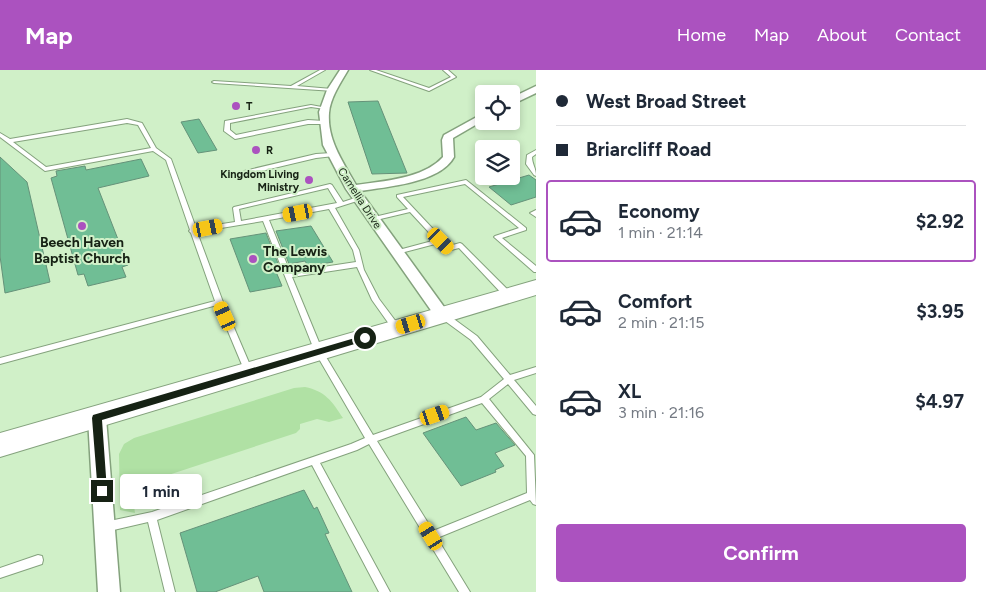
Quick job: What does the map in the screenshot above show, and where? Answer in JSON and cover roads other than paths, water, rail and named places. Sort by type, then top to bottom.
[{"type":"main road","points":[[0,446],[397,329],[508,295],[536,283]]},
{"type":"street","name":"Camellia Drive","points":[[344,70],[332,90],[325,108],[324,123],[328,146],[355,194],[442,315]]},
{"type":"street","points":[[520,97],[536,89]]},
{"type":"street","points":[[355,194],[432,170],[446,161],[448,157],[448,137],[475,121]]},
{"type":"street","points":[[97,418],[109,592]]},
{"type":"lane","points":[[292,87],[323,70]]},
{"type":"lane","points":[[372,70],[429,90],[454,77],[445,70]]},
{"type":"lane","points":[[214,82],[332,90]]},
{"type":"lane","points":[[324,123],[308,122],[234,137],[228,131],[227,122],[311,106],[325,108]]},
{"type":"lane","points":[[9,141],[126,122],[140,124],[154,149],[168,158],[192,231],[206,262],[219,302],[249,372]]},
{"type":"lane","points":[[0,135],[45,170],[154,149]]},
{"type":"lane","points":[[536,152],[529,156],[529,164],[536,174]]},
{"type":"lane","points":[[227,177],[316,156],[332,155]]},
{"type":"lane","points":[[508,295],[460,245],[448,248],[410,210],[399,196],[466,182],[524,229],[496,237],[536,283]]},
{"type":"lane","points":[[238,223],[236,208],[330,186],[341,204]]},
{"type":"lane","points":[[192,231],[266,220],[331,207],[341,204],[355,194]]},
{"type":"lane","points":[[331,207],[356,250],[359,264],[376,300],[397,329]]},
{"type":"lane","points":[[372,218],[410,210]]},
{"type":"lane","points":[[266,220],[319,352],[465,592]]},
{"type":"lane","points":[[397,252],[441,241]]},
{"type":"lane","points":[[288,275],[359,264]]},
{"type":"lane","points":[[0,361],[219,302]]},
{"type":"lane","points":[[442,315],[474,338],[536,412]]},
{"type":"lane","points":[[104,527],[152,517],[354,447],[371,439],[484,399],[509,380],[536,370]]},
{"type":"lane","points":[[431,536],[534,498],[530,456],[484,399]]},
{"type":"lane","points":[[314,460],[385,592]]},
{"type":"lane","points":[[152,517],[170,592]]},
{"type":"lane","points":[[0,573],[38,560]]},
{"type":"place","name":"T","points":[[236,106]]},
{"type":"place","name":"R","points":[[256,150]]},
{"type":"place","name":"Kingdom Living Ministry","points":[[309,180]]},
{"type":"place","name":"Beech Haven Baptist Church","points":[[82,226]]},
{"type":"place","name":"The Lewis Company","points":[[253,259]]}]
